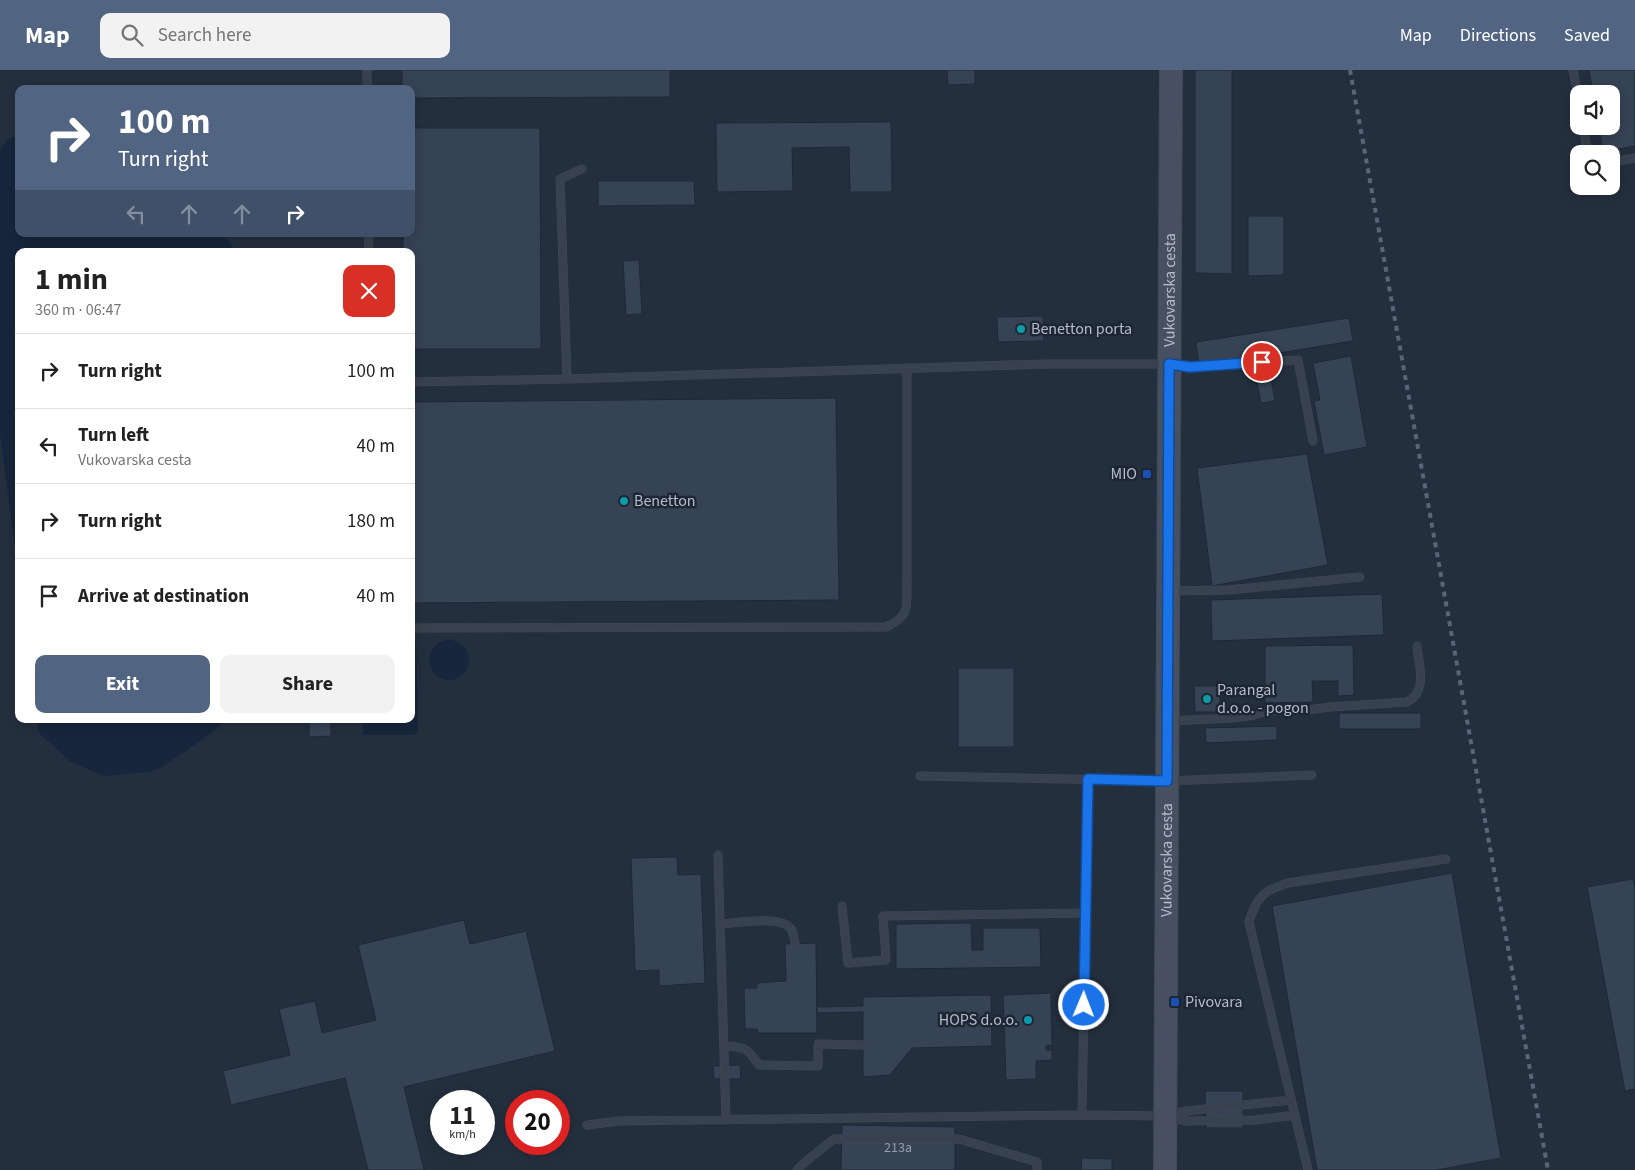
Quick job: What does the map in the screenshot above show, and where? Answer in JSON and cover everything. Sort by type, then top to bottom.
[{"type":"main road","name":"Vukovarska cesta","points":[[1165,1170],[1171,70]]},
{"type":"lane","points":[[367,70],[367,85]]},
{"type":"lane","points":[[1573,70],[1576,85]]},
{"type":"lane","points":[[1620,160],[1635,158]]},
{"type":"lane","points":[[567,379],[560,179],[582,169]]},
{"type":"lane","points":[[415,382],[1046,364],[1169,364],[1190,367],[1298,360],[1313,441]]},
{"type":"lane","points":[[415,628],[886,627],[897,622],[906,613],[907,589],[907,368]]},
{"type":"lane","points":[[1168,590],[1228,590],[1360,577]]},
{"type":"lane","points":[[1167,721],[1232,718],[1268,711],[1308,710],[1407,702],[1415,698],[1421,686],[1416,646]]},
{"type":"lane","points":[[920,776],[1167,781],[1312,776]]},
{"type":"lane","points":[[1082,1115],[1088,779]]},
{"type":"lane","points":[[718,855],[726,1120]]},
{"type":"lane","points":[[1308,1170],[1249,922],[1260,897],[1270,889],[1288,883],[1446,859]]},
{"type":"lane","points":[[842,906],[848,962],[886,960],[883,916],[1086,913]]},
{"type":"lane","points":[[720,924],[774,921],[787,925],[793,931],[795,944]]},
{"type":"lane","points":[[724,1046],[742,1047],[751,1052],[759,1065],[818,1066],[818,1044],[863,1045]]},
{"type":"lane","points":[[1165,1116],[1186,1111],[1291,1100]]},
{"type":"lane","points":[[587,1125],[619,1121],[1082,1115],[1165,1116],[1186,1121],[1256,1120],[1295,1115]]},
{"type":"lane","points":[[797,1170],[834,1139],[959,1139],[1037,1162],[1037,1170]]},
{"type":"water","points":[[15,136],[15,237],[227,237],[232,248],[15,248],[15,548],[0,435],[0,151],[8,139]]},
{"type":"water","points":[[453,640],[460,643],[466,649],[469,660],[468,668],[460,677],[453,680],[445,680],[438,677],[430,668],[429,656],[432,649],[441,641]]},
{"type":"water","points":[[416,641],[418,732],[415,735],[363,735],[363,723],[415,723]]},
{"type":"water","points":[[38,723],[221,723],[217,729],[162,767],[149,772],[104,776],[71,762],[39,733]]},
{"type":"building","points":[[402,70],[670,70],[670,97],[415,98],[415,85],[402,85]]},
{"type":"building","points":[[947,70],[975,70],[975,84],[948,85]]},
{"type":"building","points":[[1195,70],[1232,70],[1232,274],[1195,273]]},
{"type":"building","points":[[1589,70],[1635,70],[1635,146],[1620,149],[1620,145],[1602,145],[1600,135],[1620,135],[1620,85],[1592,85]]},
{"type":"building","points":[[891,122],[892,192],[850,192],[849,147],[792,148],[793,191],[717,192],[716,123]]},
{"type":"building","points":[[415,128],[540,128],[541,349],[415,349],[415,248],[403,248],[403,237],[415,237]]},
{"type":"building","points":[[598,181],[694,181],[695,205],[598,206]]},
{"type":"building","points":[[1248,216],[1284,216],[1284,275],[1248,276]]},
{"type":"building","points":[[639,260],[642,314],[626,315],[623,261]]},
{"type":"building","name":"Benetton porta","points":[[1043,316],[1044,341],[998,342],[997,317]]},
{"type":"building","points":[[1349,318],[1353,341],[1199,366],[1196,342]]},
{"type":"building","points":[[1351,356],[1367,447],[1324,455],[1314,401],[1320,400],[1313,363]]},
{"type":"building","points":[[1271,380],[1275,401],[1261,403],[1257,382]]},
{"type":"building","name":"Benetton","points":[[836,398],[839,600],[415,603],[415,402]]},
{"type":"building","points":[[1307,454],[1328,565],[1212,586],[1197,468]]},
{"type":"building","points":[[1382,594],[1384,635],[1212,641],[1211,600]]},
{"type":"building","points":[[1353,645],[1354,695],[1338,696],[1338,681],[1312,681],[1313,702],[1265,703],[1265,646]]},
{"type":"building","points":[[958,668],[1014,668],[1014,747],[958,747]]},
{"type":"building","name":"Parangal d.o.o. - pogon","points":[[1194,686],[1220,686],[1220,712],[1195,712]]},
{"type":"building","points":[[1339,713],[1421,713],[1421,729],[1339,729]]},
{"type":"building","points":[[309,723],[331,723],[331,736],[309,737]]},
{"type":"building","points":[[1277,726],[1277,740],[1206,743],[1205,728]]},
{"type":"building","points":[[677,857],[678,875],[701,874],[705,983],[659,986],[659,970],[635,971],[631,858]]},
{"type":"building","points":[[1452,873],[1501,1158],[1437,1170],[1317,1170],[1272,906]]},
{"type":"building","points":[[1633,879],[1635,887],[1635,1089],[1625,1091],[1587,887]]},
{"type":"building","points":[[464,920],[470,944],[526,931],[555,1051],[404,1087],[424,1170],[368,1170],[345,1078],[231,1105],[223,1071],[290,1055],[279,1009],[315,1001],[322,1033],[376,1020],[358,945]]},
{"type":"building","points":[[971,923],[972,950],[983,950],[983,928],[1040,928],[1041,967],[896,969],[896,924]]},
{"type":"building","points":[[816,943],[817,1033],[758,1033],[757,1029],[745,1029],[744,988],[757,988],[757,983],[786,981],[785,944]]},
{"type":"building","name":"HOPS d.o.o.","points":[[1051,993],[1052,1045],[1046,1046],[1046,1050],[1052,1050],[1052,1060],[1036,1061],[1036,1079],[1006,1080],[1003,995]]},
{"type":"building","points":[[991,995],[992,1046],[912,1048],[890,1075],[863,1077],[863,1012],[817,1013],[817,1007],[863,1006],[863,997]]},
{"type":"building","points":[[740,1065],[741,1079],[714,1079],[713,1066]]},
{"type":"building","points":[[1205,1091],[1243,1091],[1243,1128],[1206,1128]]},
{"type":"building","points":[[842,1125],[955,1127],[955,1170],[841,1170]]},
{"type":"building","points":[[1082,1158],[1112,1159],[1112,1170],[1081,1170]]},
{"type":"railway","points":[[1350,70],[1548,1170]]},
{"type":"place","name":"Benetton porta","points":[[1021,329]]},
{"type":"place","name":"MIO","points":[[1147,474]]},
{"type":"place","name":"Benetton","points":[[624,501]]},
{"type":"place","name":"Parangal d.o.o. - pogon","points":[[1207,699]]},
{"type":"place","name":"Pivovara","points":[[1175,1002]]},
{"type":"place","name":"HOPS d.o.o.","points":[[1028,1020]]},
{"type":"route","points":[[1084,1005],[1088,779],[1167,781],[1169,364],[1190,367],[1262,362]]}]
